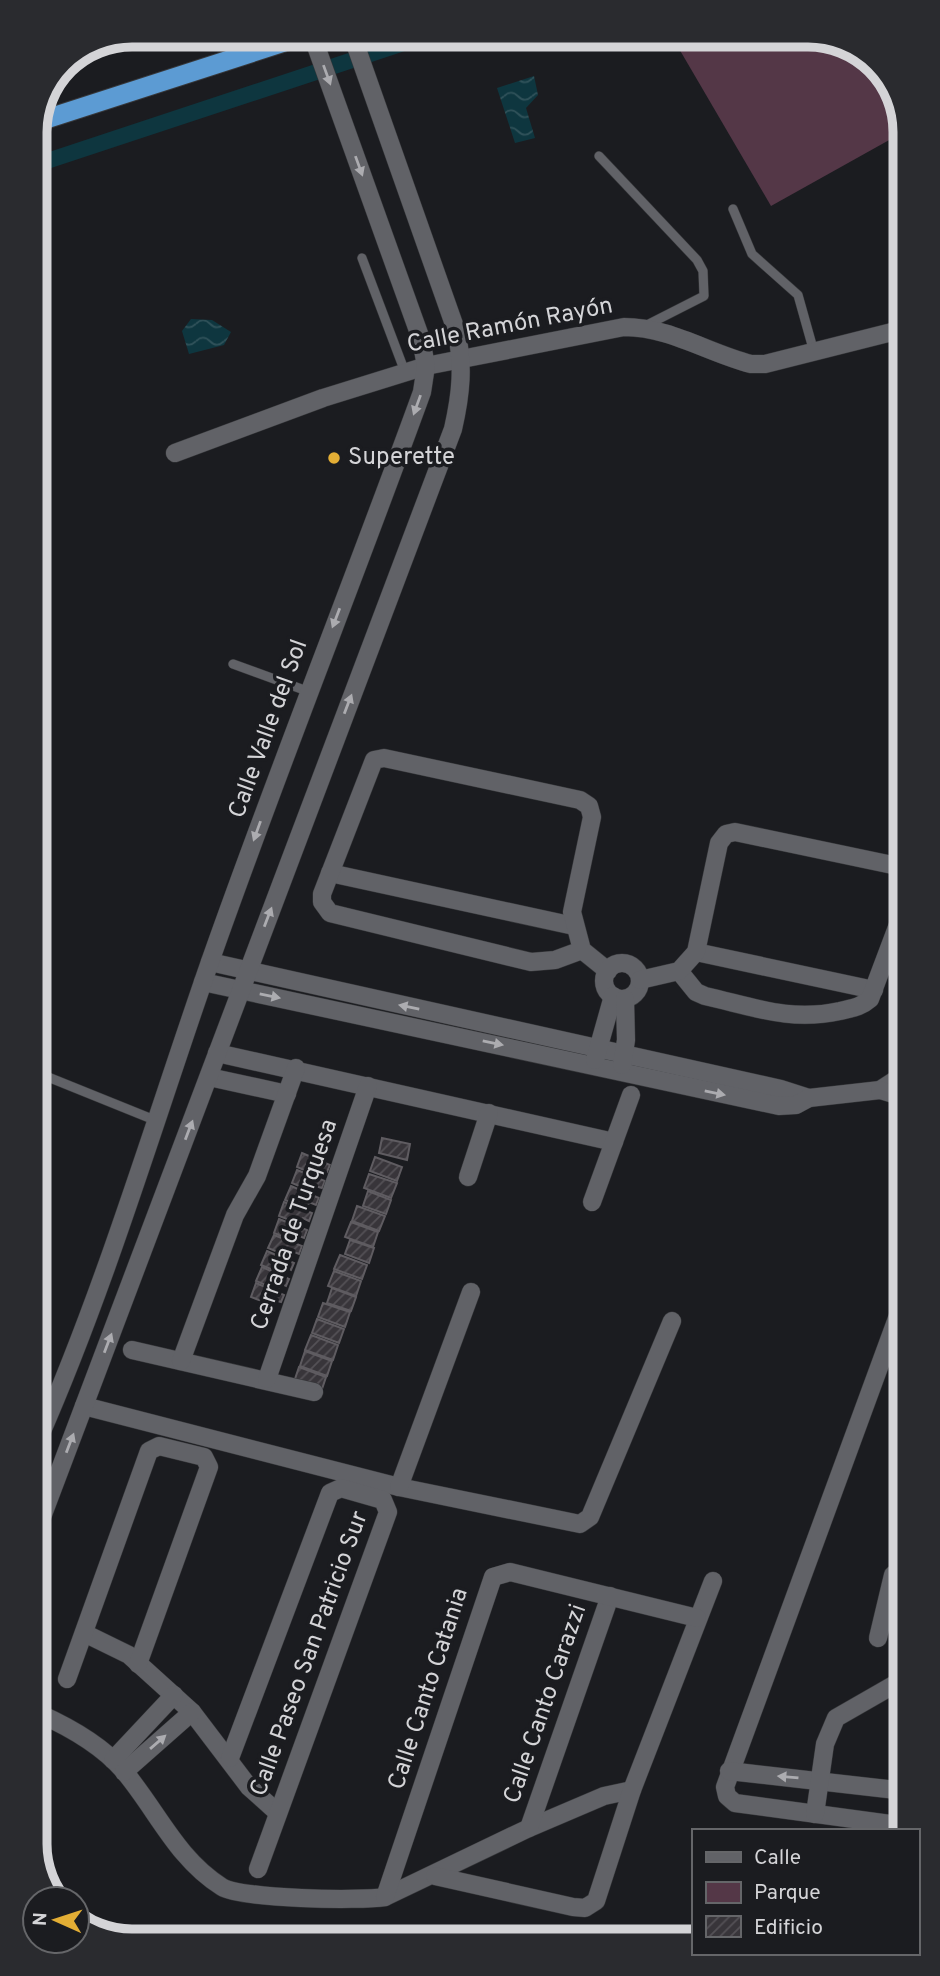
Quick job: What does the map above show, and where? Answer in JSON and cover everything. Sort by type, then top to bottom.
[{"type":"highway","points":[[48,119],[289,47]]},
{"type":"street","name":"Calle Valle del Sol","points":[[47,1417],[157,1121],[203,982],[307,691],[422,392],[426,366],[421,339],[337,101],[315,47]]},
{"type":"street","points":[[47,1503],[453,429],[460,400],[462,357],[456,330],[356,47]]},
{"type":"street","name":"Calle Ramón Rayón","points":[[175,453],[323,398],[426,366],[624,327],[643,327],[751,364],[765,364],[893,332]]},
{"type":"street","points":[[582,950],[555,960],[531,961],[330,913],[322,902],[330,873],[371,764],[378,758],[580,800],[589,806],[593,817],[572,912],[582,950],[608,971]]},
{"type":"street","points":[[640,979],[679,971],[696,952],[719,844],[726,834],[735,832],[893,865]]},
{"type":"street","points":[[330,873],[574,926]]},
{"type":"street","points":[[679,971],[696,992],[705,996],[802,1017],[863,1006],[874,990],[893,938]]},
{"type":"street","points":[[696,952],[874,990]]},
{"type":"street","points":[[210,962],[595,1058],[621,1073],[779,1106],[796,1105],[810,1098]]},
{"type":"street","points":[[595,1058],[619,997],[638,990],[640,979],[630,965],[618,964],[608,971],[606,987],[619,997],[625,1054],[621,1073]]},
{"type":"street","points":[[203,982],[595,1058],[625,1054],[810,1098],[880,1090],[893,1094]]},
{"type":"street","points":[[218,1053],[614,1142]]},
{"type":"street","name":"Cerrada de Turquesa","points":[[181,1361],[235,1215],[257,1175],[296,1069]]},
{"type":"street","points":[[209,1077],[287,1094]]},
{"type":"street","points":[[880,1090],[893,1082]]},
{"type":"street","name":"Cerrada de Turquesa","points":[[267,1379],[368,1086]]},
{"type":"street","points":[[592,1202],[631,1095]]},
{"type":"street","points":[[468,1177],[489,1113]]},
{"type":"street","points":[[399,1488],[471,1292]]},
{"type":"street","points":[[84,1406],[399,1488],[571,1522],[586,1521],[672,1321]]},
{"type":"street","points":[[893,1329],[725,1787],[727,1796],[735,1804],[893,1824]]},
{"type":"street","points":[[132,1350],[314,1392]]},
{"type":"street","points":[[67,1679],[149,1451],[159,1446],[204,1457],[208,1472],[138,1664]]},
{"type":"street","name":"Calle Paseo San Patricio Sur","points":[[230,1758],[330,1493],[341,1488],[383,1500],[387,1504],[388,1512],[258,1869]]},
{"type":"street","name":"Calle Canto Catania","points":[[385,1897],[493,1577],[510,1572],[697,1618]]},
{"type":"street","points":[[878,1638],[893,1575]]},
{"type":"street","points":[[435,1875],[573,1907],[584,1908],[596,1901],[632,1790],[713,1581]]},
{"type":"street","name":"Calle Canto Carazzi","points":[[529,1828],[610,1596]]},
{"type":"street","points":[[84,1633],[129,1655],[192,1712],[230,1758],[249,1787],[278,1813]]},
{"type":"street","points":[[815,1814],[825,1744],[836,1718],[893,1686]]},
{"type":"street","points":[[118,1766],[174,1696]]},
{"type":"street","points":[[118,1766],[192,1712]]},
{"type":"street","points":[[47,1718],[76,1734],[118,1766],[178,1850],[224,1889],[263,1895],[367,1900],[385,1897],[529,1828],[604,1796],[632,1790]]},
{"type":"street","points":[[729,1771],[893,1789]]},
{"type":"lane","points":[[599,156],[697,260],[703,271],[704,296],[643,327]]},
{"type":"lane","points":[[733,209],[752,254],[798,295],[814,352]]},
{"type":"lane","points":[[362,258],[405,372]]},
{"type":"lane","points":[[233,664],[307,691]]},
{"type":"lane","points":[[47,1077],[157,1121]]},
{"type":"green space","points":[[678,47],[825,49],[841,54],[860,65],[881,90],[891,115],[893,138],[771,206]]},
{"type":"water","points":[[534,76],[538,95],[526,108],[535,138],[515,143],[497,88]]},
{"type":"water","points":[[191,319],[212,320],[231,332],[224,345],[189,354],[182,331]]},
{"type":"building","points":[[382,1138],[410,1144],[407,1160],[379,1153]]},
{"type":"building","points":[[302,1153],[330,1165],[327,1172],[320,1169],[318,1176],[297,1167]]},
{"type":"building","points":[[375,1157],[402,1167],[397,1181],[370,1171]]},
{"type":"building","points":[[297,1170],[325,1181],[322,1188],[315,1186],[313,1192],[292,1183]]},
{"type":"building","points":[[369,1174],[397,1183],[391,1198],[364,1188]]},
{"type":"building","points":[[291,1186],[319,1198],[316,1205],[309,1202],[307,1209],[285,1200]]},
{"type":"building","points":[[368,1191],[391,1200],[386,1214],[363,1206]]},
{"type":"building","points":[[284,1202],[312,1213],[309,1221],[303,1218],[300,1224],[279,1216]]},
{"type":"building","points":[[357,1206],[385,1216],[379,1231],[352,1221]]},
{"type":"building","points":[[279,1219],[307,1230],[304,1238],[297,1235],[295,1242],[274,1233]]},
{"type":"building","points":[[351,1222],[378,1232],[373,1247],[345,1237]]},
{"type":"building","points":[[274,1235],[302,1246],[299,1254],[292,1251],[290,1257],[268,1248]]},
{"type":"building","points":[[350,1240],[374,1248],[369,1263],[345,1254]]},
{"type":"building","points":[[267,1251],[294,1263],[291,1270],[285,1267],[283,1274],[261,1265]]},
{"type":"building","points":[[340,1255],[367,1265],[362,1279],[334,1269]]},
{"type":"building","points":[[262,1267],[289,1279],[286,1286],[280,1283],[278,1290],[256,1281]]},
{"type":"building","points":[[334,1271],[361,1281],[356,1296],[328,1286]]},
{"type":"building","points":[[256,1283],[284,1295],[281,1302],[274,1300],[272,1305],[251,1297]]},
{"type":"building","points":[[332,1288],[356,1297],[351,1311],[327,1303]]},
{"type":"building","points":[[323,1303],[350,1312],[345,1327],[318,1317]]},
{"type":"building","points":[[317,1319],[344,1329],[339,1343],[312,1333]]},
{"type":"building","points":[[311,1335],[338,1345],[333,1360],[305,1350]]},
{"type":"building","points":[[305,1351],[332,1361],[327,1376],[300,1366]]},
{"type":"building","points":[[299,1367],[326,1377],[321,1392],[294,1382]]},
{"type":"waterway","points":[[47,161],[392,47]]},
{"type":"place","name":"Superette","points":[[334,458]]}]
